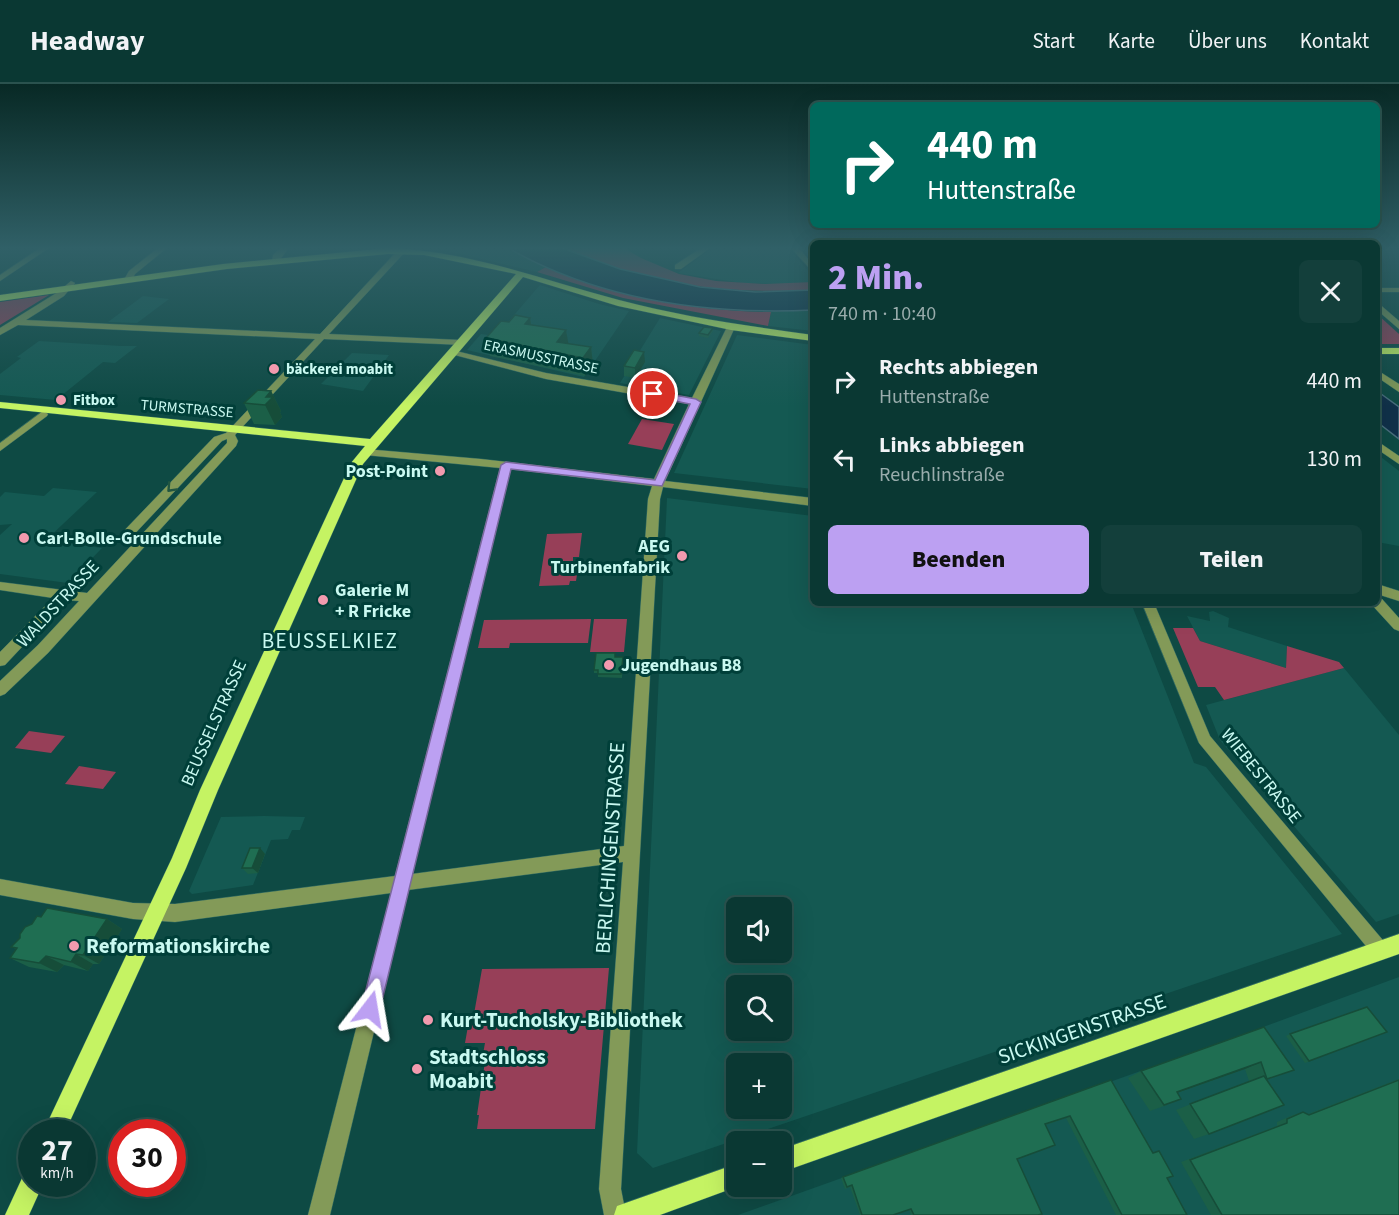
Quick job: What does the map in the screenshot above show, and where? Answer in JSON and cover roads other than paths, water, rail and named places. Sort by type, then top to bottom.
[{"type":"main road","name":"BEUSSELSTRASSE","points":[[60,1119],[357,463],[368,447],[498,301]]},
{"type":"main road","points":[[611,301],[731,327],[810,338]]},
{"type":"main road","points":[[1380,351],[1399,351]]},
{"type":"main road","name":"TURMSTRASSE","points":[[0,407],[43,414],[176,426]]},
{"type":"main road","name":"TURMSTRASSE","points":[[0,407],[368,447]]},
{"type":"main road","name":"SICKINGENSTRASSE","points":[[792,1157],[1390,948]]},
{"type":"main road","points":[[626,1215],[726,1180]]},
{"type":"main road","points":[[17,1215],[25,1197]]},
{"type":"street","points":[[0,332],[47,301]]},
{"type":"street","points":[[141,542],[123,539],[218,440],[233,432],[356,301]]},
{"type":"street","points":[[1380,308],[1399,326]]},
{"type":"street","points":[[16,322],[461,343]]},
{"type":"street","name":"BERLICHINGENSTRASSE","points":[[615,1215],[610,1189],[654,500],[658,484],[731,327]]},
{"type":"street","name":"ERASMUSSTRASSE","points":[[452,353],[551,377],[696,402]]},
{"type":"street","points":[[1380,375],[1399,389]]},
{"type":"street","points":[[0,448],[43,414]]},
{"type":"street","name":"WALDSTRASSE","points":[[0,690],[44,649],[88,598],[232,444],[233,432]]},
{"type":"street","points":[[1380,446],[1399,461]]},
{"type":"street","points":[[368,447],[810,502]]},
{"type":"street","points":[[319,1215],[506,465]]},
{"type":"street","points":[[0,586],[88,598]]},
{"type":"street","points":[[1380,590],[1399,596]]},
{"type":"street","name":"WALDSTRASSE","points":[[0,661],[63,595]]},
{"type":"street","points":[[1380,605],[1399,627]]},
{"type":"street","name":"WIEBESTRASSE","points":[[1149,606],[1204,739],[1225,767],[1390,948]]},
{"type":"street","points":[[0,886],[123,910],[175,913],[632,853]]},
{"type":"water","points":[[656,301],[810,301],[810,310],[734,310]]},
{"type":"water","points":[[1380,393],[1399,407],[1399,439],[1380,424]]},
{"type":"place","name":"bäckerei moabit","points":[[274,369]]},
{"type":"place","name":"Fitbox","points":[[61,400]]},
{"type":"place","name":"Post-Point","points":[[440,471]]},
{"type":"place","name":"Carl-Bolle-Grundschule","points":[[24,538]]},
{"type":"place","name":"AEG Turbinenfabrik","points":[[682,556]]},
{"type":"place","name":"Galerie M + R Fricke","points":[[323,600]]},
{"type":"place","name":"Jugendhaus B8","points":[[609,665]]},
{"type":"place","name":"Reformationskirche","points":[[74,946]]},
{"type":"place","name":"Kurt-Tucholsky-Bibliothek","points":[[428,1020]]},
{"type":"place","name":"Stadtschloss Moabit","points":[[417,1069]]},
{"type":"district","name":"BEUSSELKIEZ","points":[[330,641]]}]
